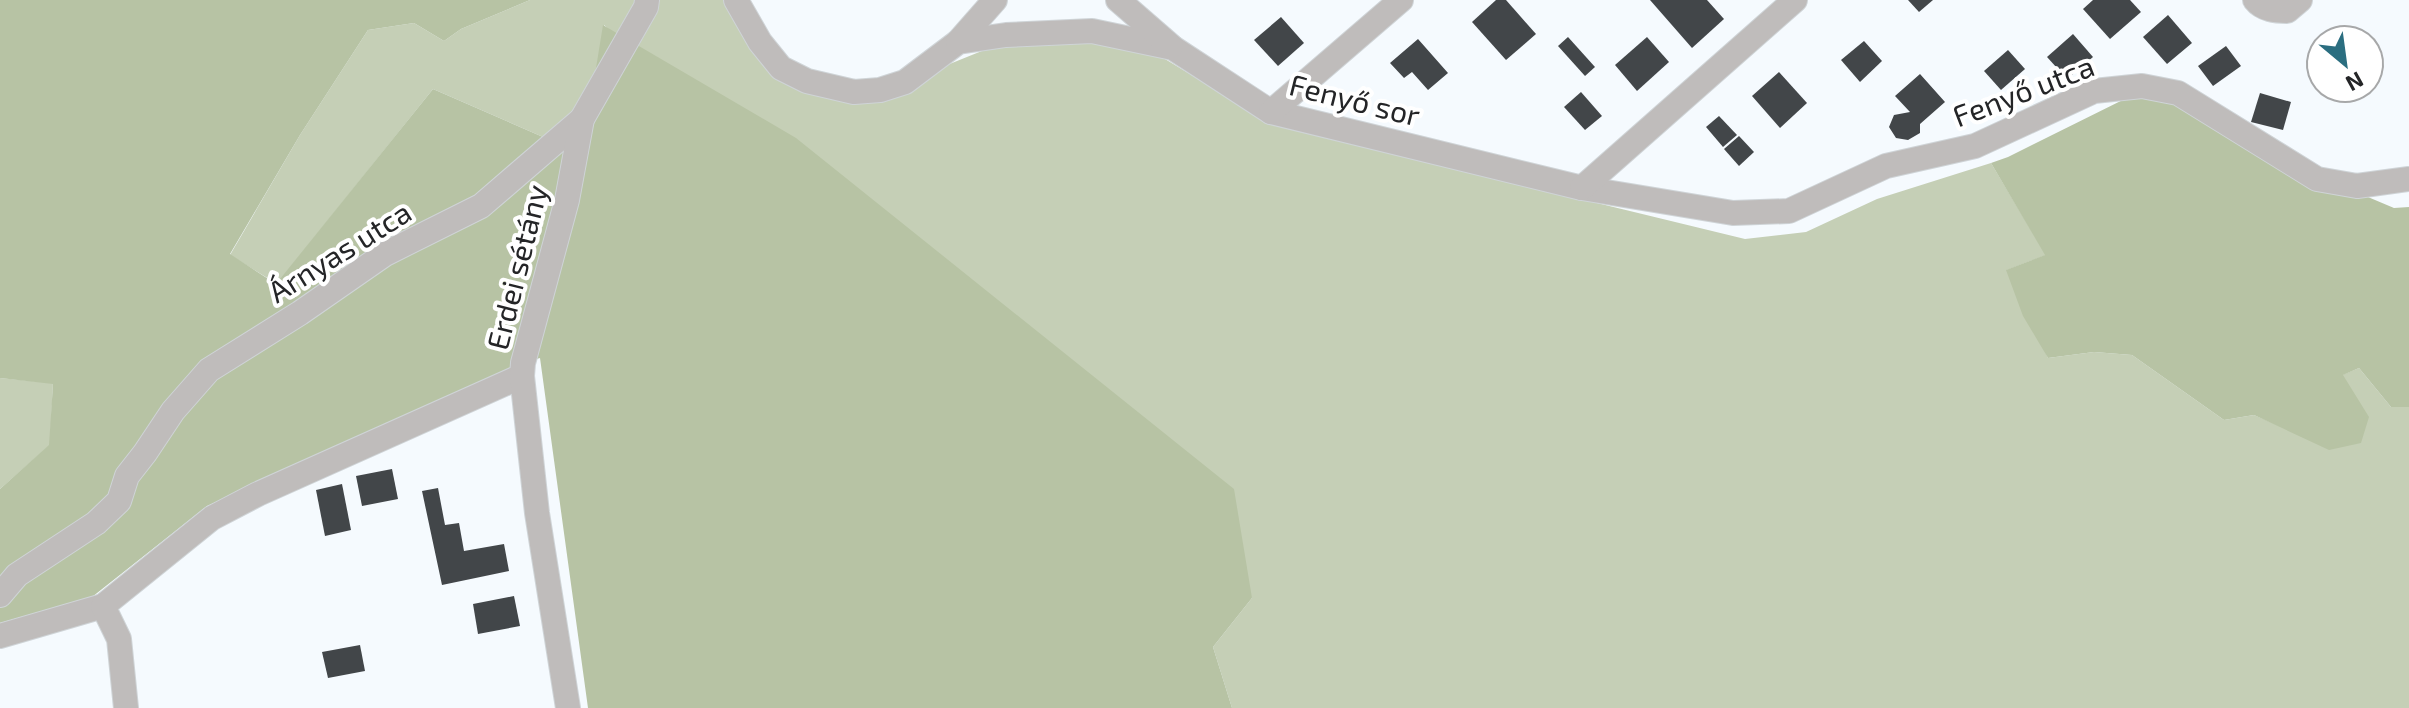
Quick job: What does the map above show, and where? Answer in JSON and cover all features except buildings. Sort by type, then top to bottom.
[{"type":"street","name":"Erdei sétány","points":[[568,708],[537,513],[523,363],[567,200],[582,119],[646,7],[647,0]]},
{"type":"street","name":"Fenyő sor","points":[[736,0],[760,42],[781,68],[807,81],[854,92],[880,90],[905,82],[958,42],[1006,35],[1092,31],[1173,48],[1271,112],[1582,188],[1733,213],[1789,211]]},
{"type":"street","points":[[958,42],[995,0]]},
{"type":"street","points":[[1118,0],[1173,48]]},
{"type":"street","points":[[1271,112],[1401,0]]},
{"type":"street","points":[[1582,188],[1795,0]]},
{"type":"street","points":[[2255,0],[2274,11],[2287,11],[2300,0]]},
{"type":"street","name":"Fenyő utca","points":[[1789,211],[1886,166],[1975,146],[2094,91],[2142,86],[2178,93],[2317,179],[2357,186],[2409,179]]},
{"type":"street","name":"Árnyas utca","points":[[0,595],[17,575],[96,523],[119,501],[127,476],[173,411],[209,370],[300,313],[385,254],[481,206],[582,119]]},
{"type":"street","points":[[0,636],[103,606],[212,518],[258,494],[522,376]]},
{"type":"street","points":[[103,606],[119,639],[126,708]]},
{"type":"green space","points":[[0,0],[530,0],[461,29],[444,41],[414,23],[368,30],[300,135],[230,254],[276,284],[433,89],[582,154],[603,25],[796,138],[1234,489],[1252,598],[1213,647],[1232,708],[588,708],[540,358],[207,506],[92,597],[0,623],[0,489],[49,445],[53,384],[0,378]]},
{"type":"green space","points":[[530,0],[739,0],[785,63],[846,89],[905,82],[1014,38],[1078,41],[1160,56],[1218,91],[1296,130],[1745,239],[1806,232],[1877,199],[1991,163],[2046,255],[2007,270],[2048,358],[2094,352],[2132,355],[2224,420],[2254,415],[2282,427],[2342,375],[2359,368],[2391,407],[2409,407],[2409,708],[1232,708],[1213,647],[1252,598],[604,25],[582,154],[433,89],[277,284],[230,255],[300,135],[368,30],[414,23],[444,41],[461,29]]},
{"type":"green space","points":[[2167,78],[2330,181],[2394,208],[2409,207],[2409,407],[2391,407],[2359,368],[2343,375],[2369,417],[2361,443],[2329,450],[2254,415],[2224,420],[2132,355],[2094,352],[2048,358],[2023,316],[2006,270],[2045,255],[1991,163]]},
{"type":"green space","points":[[0,378],[53,383],[50,445],[0,489]]}]
